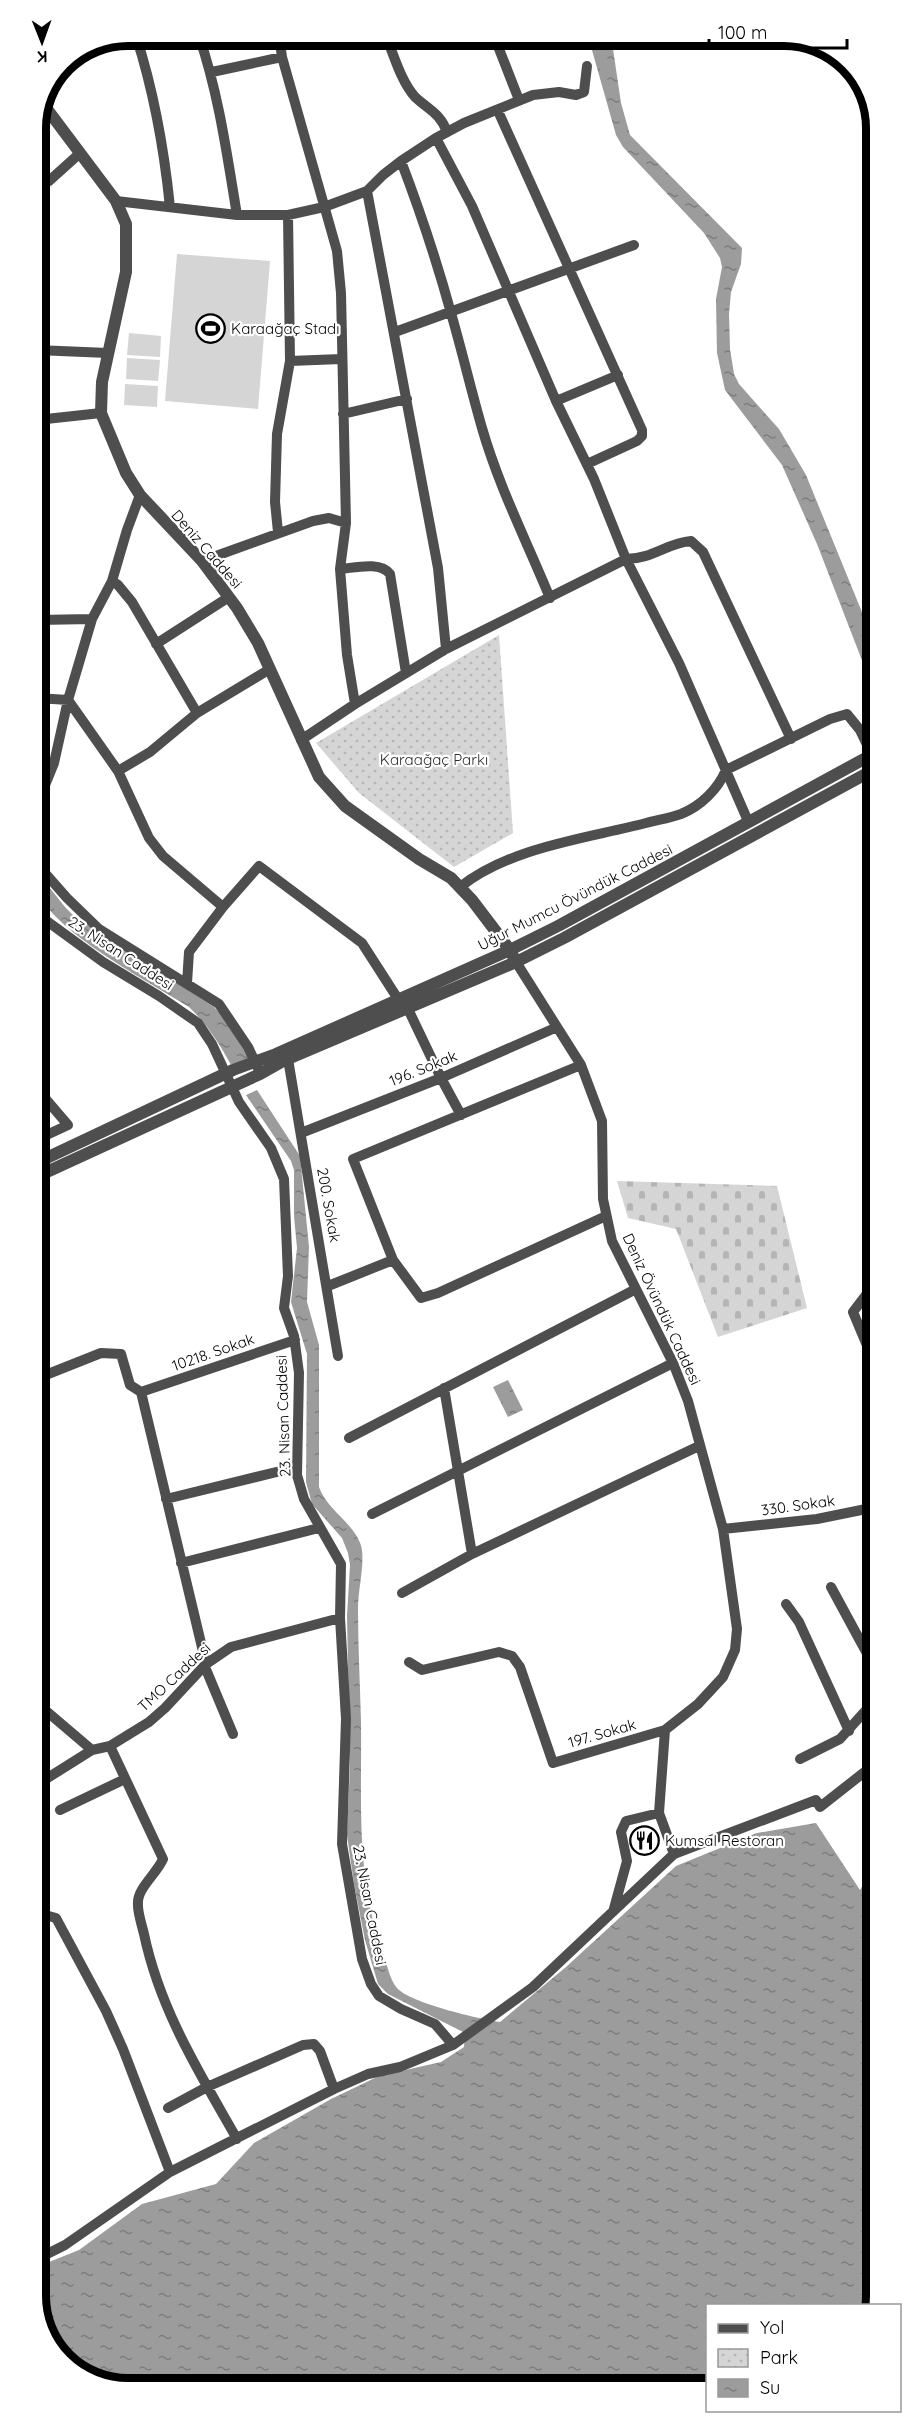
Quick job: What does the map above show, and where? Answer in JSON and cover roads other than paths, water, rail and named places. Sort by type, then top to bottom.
[{"type":"street","points":[[139,46],[150,80],[159,124],[170,207]]},
{"type":"street","points":[[203,46],[212,72],[224,126],[237,215]]},
{"type":"street","points":[[280,46],[337,251],[341,293],[346,523],[340,569],[347,655],[355,704]]},
{"type":"street","points":[[390,46],[406,84],[416,97],[443,120],[447,132]]},
{"type":"street","points":[[498,47],[519,100]]},
{"type":"street","points":[[212,72],[282,57]]},
{"type":"street","points":[[116,201],[237,215],[288,216],[324,207],[367,191],[401,161],[464,123],[498,111],[519,100],[546,93],[566,92],[576,95],[584,92],[587,66]]},
{"type":"street","name":"Deniz Caddesi","points":[[49,111],[116,201],[126,224],[126,272],[102,382],[101,413],[126,473],[140,495],[202,561],[229,597],[258,643],[319,777],[345,806],[419,859],[451,878],[510,950],[516,962]]},
{"type":"street","points":[[498,111],[642,430],[642,435],[637,441],[587,465]]},
{"type":"street","points":[[436,138],[472,206],[556,401],[587,465],[626,559],[679,663],[748,821]]},
{"type":"street","points":[[47,182],[79,154]]},
{"type":"street","points":[[401,161],[422,216],[451,312],[482,429],[506,499],[528,544],[550,598]]},
{"type":"street","points":[[367,191],[438,568],[446,648]]},
{"type":"street","points":[[278,532],[275,493],[277,434],[290,361],[288,216]]},
{"type":"street","points":[[395,332],[634,245]]},
{"type":"street","points":[[47,350],[108,353]]},
{"type":"street","points":[[290,361],[342,359]]},
{"type":"street","points":[[556,401],[618,375]]},
{"type":"street","points":[[344,414],[407,399]]},
{"type":"street","points":[[47,419],[101,413]]},
{"type":"street","points":[[47,781],[54,763],[68,700],[92,619],[112,581],[140,495]]},
{"type":"street","points":[[202,561],[313,521],[329,518],[346,523]]},
{"type":"street","points":[[301,740],[446,648],[626,559],[640,559],[682,542],[691,541],[700,549],[791,740]]},
{"type":"street","points":[[340,569],[372,566],[386,570],[390,574],[406,673]]},
{"type":"street","points":[[112,581],[132,602],[197,713]]},
{"type":"street","points":[[156,644],[229,597]]},
{"type":"street","points":[[47,620],[92,619]]},
{"type":"street","points":[[118,771],[150,752],[197,713],[270,669]]},
{"type":"street","points":[[47,699],[68,700]]},
{"type":"street","points":[[68,700],[118,771],[149,838],[163,856],[223,907]]},
{"type":"street","points":[[460,887],[477,874],[514,857],[682,813],[720,785],[726,770],[831,719],[847,714],[866,741]]},
{"type":"street","name":"Uğur Mumcu Övündük Caddesi","points":[[230,1072],[276,1054],[510,950],[866,758]]},
{"type":"street","name":"Uğur Mumcu Övündük Caddesi","points":[[235,1084],[288,1059],[516,962],[595,922],[866,774]]},
{"type":"street","points":[[187,982],[189,952],[223,907],[259,866],[362,943],[398,999]]},
{"type":"street","points":[[47,875],[99,929],[219,1004],[234,1024],[256,1075]]},
{"type":"street","name":"23. Nisan Caddesi","points":[[47,922],[198,1023],[230,1072],[239,1102],[272,1148],[284,1179],[288,1276],[284,1308],[295,1340],[299,1373],[297,1475],[304,1499],[340,1564],[340,1618],[346,1719],[342,1844],[362,1959],[371,1984],[380,1996],[401,2009],[435,2024],[453,2045]]},
{"type":"street","name":"Deniz Övündük Caddesi","points":[[516,962],[555,1028],[581,1065],[602,1121],[603,1199],[612,1241],[674,1363],[688,1401],[723,1529],[736,1629],[735,1650]]},
{"type":"street","points":[[408,1009],[461,1115]]},
{"type":"street","name":"196. Sokak","points":[[301,1133],[441,1078],[555,1028]]},
{"type":"street","name":"200. Sokak","points":[[288,1059],[338,1356]]},
{"type":"street","points":[[581,1065],[353,1160],[393,1260],[421,1298],[438,1293],[606,1216]]},
{"type":"street","points":[[47,1158],[230,1072]]},
{"type":"street","points":[[47,1172],[235,1084]]},
{"type":"street","points":[[47,1100],[68,1125],[47,1135]]},
{"type":"street","points":[[328,1286],[393,1260]]},
{"type":"street","points":[[349,1438],[636,1289]]},
{"type":"street","points":[[866,1295],[853,1312],[866,1343]]},
{"type":"street","name":"10218. Sokak","points":[[141,1392],[295,1340]]},
{"type":"street","points":[[46,1375],[101,1353],[121,1354],[130,1385],[141,1392],[206,1665],[233,1734]]},
{"type":"street","points":[[372,1514],[674,1363]]},
{"type":"street","points":[[444,1388],[472,1554]]},
{"type":"street","points":[[402,1593],[472,1554],[699,1446]]},
{"type":"street","points":[[166,1499],[297,1467]]},
{"type":"street","name":"330. Sokak","points":[[723,1529],[817,1519],[866,1509]]},
{"type":"street","points":[[181,1563],[319,1528]]},
{"type":"street","points":[[831,1587],[866,1652]]},
{"type":"street","points":[[786,1604],[799,1622],[849,1731]]},
{"type":"street","name":"TMO Caddesi","points":[[46,1779],[92,1750],[110,1746],[149,1722],[206,1665],[231,1647],[340,1618]]},
{"type":"street","name":"197. Sokak","points":[[409,1662],[422,1670],[499,1652],[512,1656],[520,1667],[553,1763],[665,1730],[698,1704],[723,1677],[735,1650]]},
{"type":"street","points":[[46,1711],[92,1750]]},
{"type":"street","points":[[800,1759],[840,1739],[866,1711]]},
{"type":"street","points":[[665,1730],[658,1813],[674,1854]]},
{"type":"street","points":[[110,1746],[163,1859],[157,1872],[141,1891],[138,1903],[148,1952],[168,2012],[237,2139]]},
{"type":"street","points":[[46,2254],[65,2245],[170,2172],[368,2074],[400,2067],[453,2045],[533,1987],[674,1854],[816,1800],[820,1807],[866,1771]]},
{"type":"street","points":[[60,1810],[125,1779]]},
{"type":"street","points":[[613,1914],[627,1862],[621,1832],[626,1821],[658,1813]]},
{"type":"street","points":[[46,1915],[56,1918],[106,2011],[170,2172]]},
{"type":"street","points":[[168,2108],[207,2086],[303,2046],[314,2044],[320,2051],[334,2090]]},
{"type":"water","points":[[591,47],[612,47],[613,49],[621,103],[630,135],[742,248],[741,264],[731,292],[729,314],[730,349],[734,374],[739,384],[779,429],[806,475],[866,622],[866,671],[817,544],[782,465],[725,390],[717,353],[716,299],[722,267],[720,258],[704,233],[623,147],[616,135]]},
{"type":"water","points":[[47,884],[75,917],[214,1007],[225,1018],[249,1058],[231,1065],[212,1034],[189,1007],[85,942],[47,906]]},
{"type":"water","points":[[257,1090],[300,1156],[309,1247],[307,1302],[319,1345],[319,1487],[323,1496],[355,1533],[362,1550],[358,1609],[364,1871],[375,1929],[390,1975],[397,1988],[404,1994],[430,2005],[500,2022],[566,1967],[676,1866],[757,1833],[816,1823],[860,1890],[866,1880],[865,2304],[706,2304],[706,2378],[123,2377],[87,2367],[74,2357],[60,2341],[49,2317],[46,2296],[46,2263],[79,2250],[142,2204],[216,2184],[254,2143],[331,2099],[379,2076],[441,2062],[464,2047],[465,2033],[388,1994],[378,1984],[365,1940],[347,1835],[350,1764],[347,1616],[350,1565],[342,1538],[312,1504],[306,1482],[307,1354],[291,1302],[297,1248],[294,1170],[291,1161],[246,1095]]},
{"type":"water","points":[[508,1380],[523,1410],[508,1417],[493,1387]]},
{"type":"place","name":"Karaağaç Stadı","points":[[210,328]]},
{"type":"place","name":"Kumsal Restoran","points":[[644,1840]]},
{"type":"park label","name":"Karaağaç Parkı","points":[[434,759]]}]
